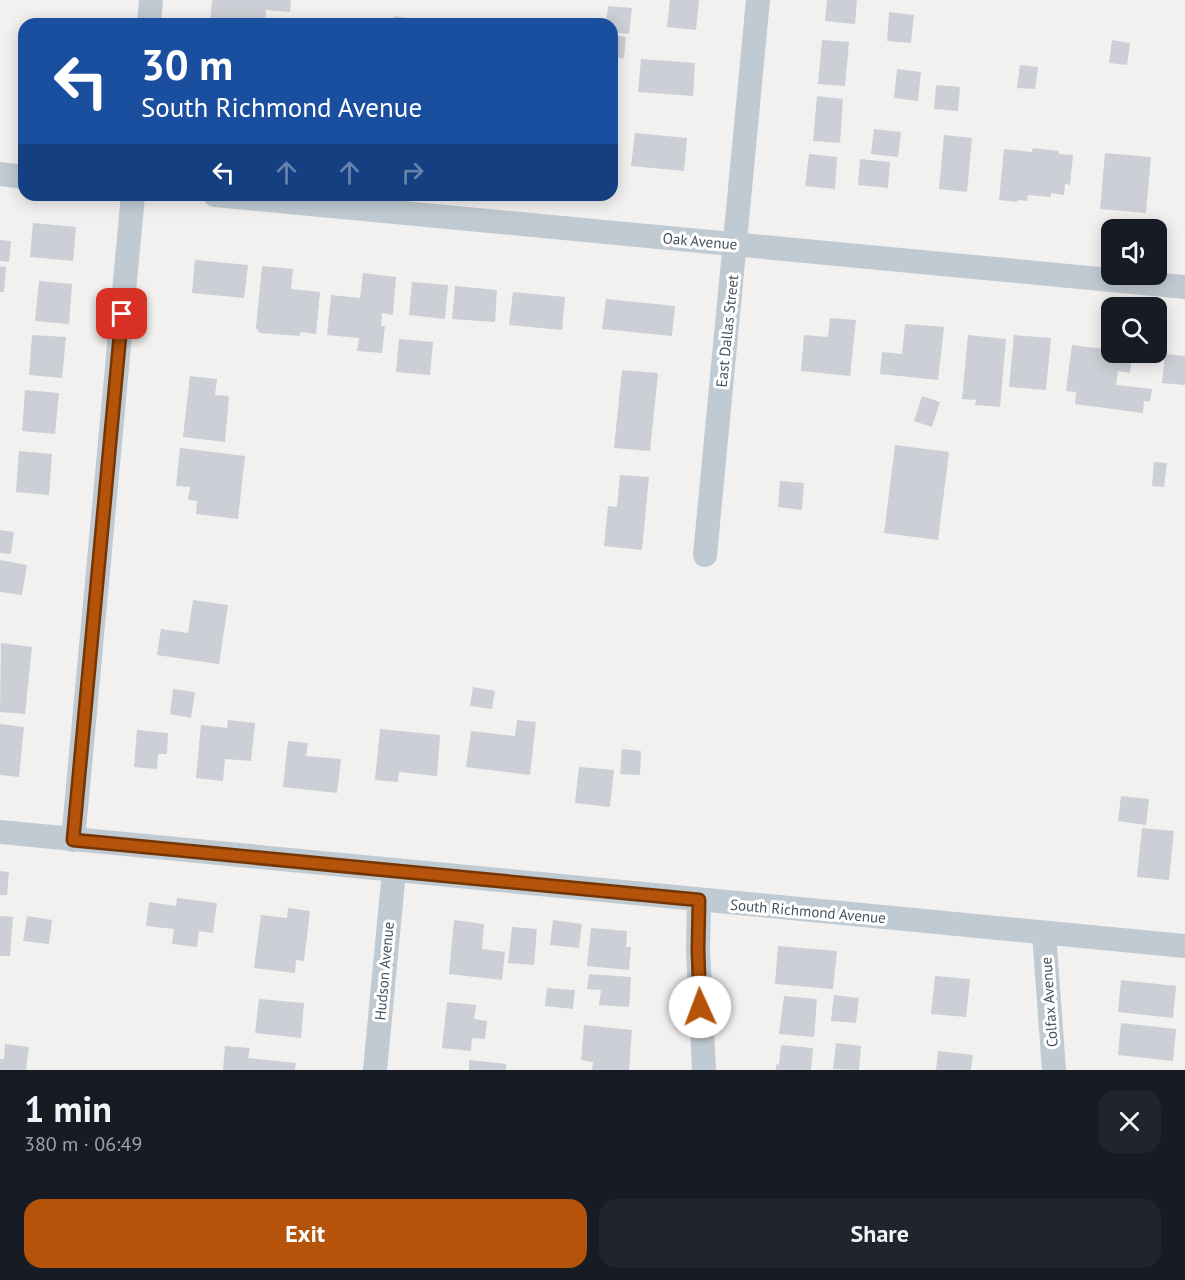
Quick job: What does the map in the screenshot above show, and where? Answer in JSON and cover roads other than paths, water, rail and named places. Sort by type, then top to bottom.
[{"type":"street","points":[[150,18],[152,0]]},
{"type":"street","name":"East Dallas Street","points":[[705,555],[758,0]]},
{"type":"street","points":[[0,174],[18,176]]},
{"type":"street","points":[[73,840],[132,201]]},
{"type":"street","name":"Oak Avenue","points":[[279,201],[1185,287]]},
{"type":"street","name":"South Richmond Avenue","points":[[0,832],[1185,946]]},
{"type":"street","name":"Hudson Avenue","points":[[375,1070],[394,871]]},
{"type":"street","points":[[699,900],[698,950],[704,1070]]},
{"type":"street","name":"Colfax Avenue","points":[[1044,933],[1054,1070]]}]
